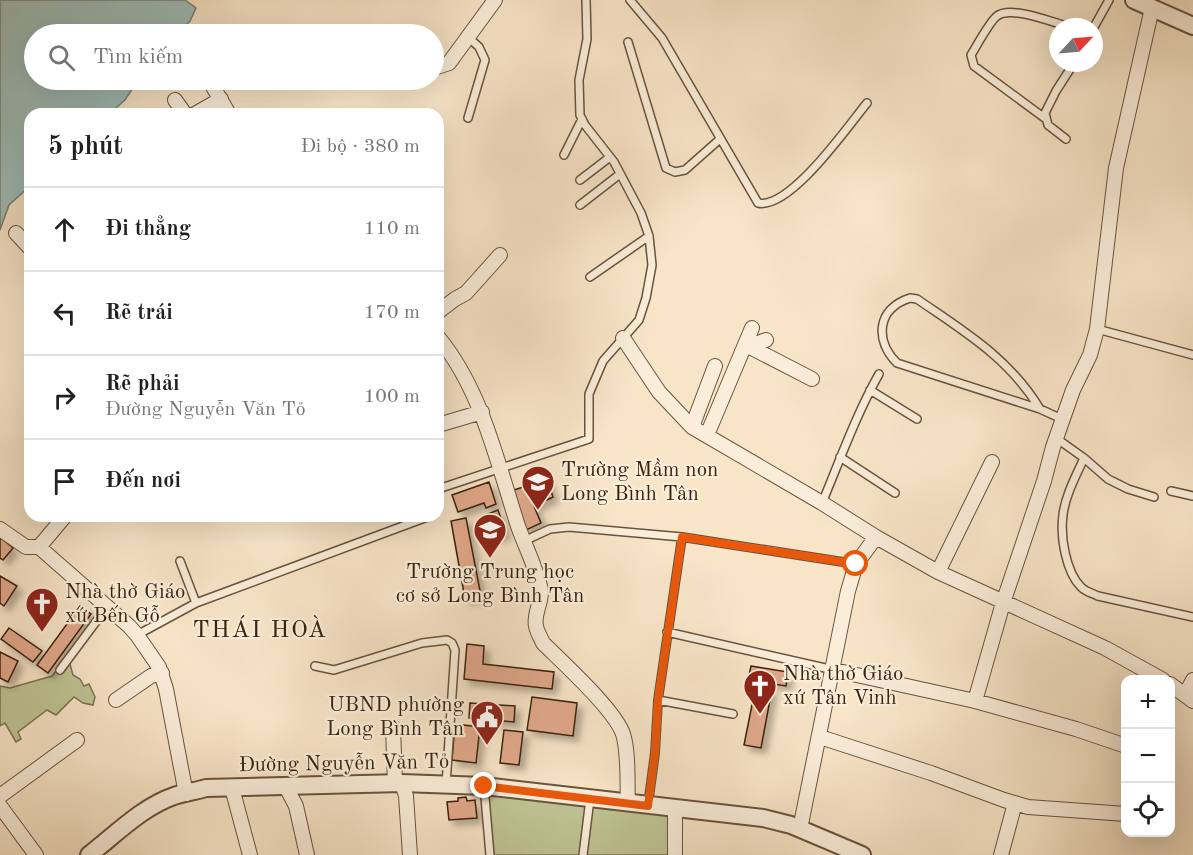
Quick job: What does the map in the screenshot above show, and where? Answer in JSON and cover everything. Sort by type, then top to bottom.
[{"type":"street","points":[[444,64],[448,63],[495,0]]},
{"type":"street","points":[[1134,0],[1161,9],[1193,26]]},
{"type":"street","points":[[975,701],[1003,603],[1044,482],[1062,419],[1090,355],[1098,329],[1116,168],[1161,9]]},
{"type":"street","points":[[215,90],[226,108]]},
{"type":"street","points":[[205,108],[221,99]]},
{"type":"street","points":[[175,100],[181,108]]},
{"type":"street","points":[[15,233],[24,242]]},
{"type":"street","points":[[444,307],[466,293],[500,255]]},
{"type":"street","points":[[707,435],[746,347],[752,328]]},
{"type":"street","points":[[623,338],[658,392],[692,427],[938,572],[1105,648],[1153,675]]},
{"type":"street","points":[[746,347],[766,340]]},
{"type":"street","points":[[444,344],[482,412],[540,587],[542,598],[535,625],[543,643],[612,715],[623,733],[628,803]]},
{"type":"street","points":[[746,347],[812,380]]},
{"type":"street","points":[[692,427],[715,366]]},
{"type":"street","points":[[444,423],[482,412]]},
{"type":"street","points":[[938,572],[992,462]]},
{"type":"street","points":[[39,547],[60,522]]},
{"type":"street","points":[[0,529],[26,547],[39,547],[137,635],[162,674],[186,794]]},
{"type":"street","points":[[800,829],[834,670],[848,591],[856,564],[876,537]]},
{"type":"street","points":[[834,670],[975,701],[1076,729],[1121,745]]},
{"type":"street","points":[[116,700],[146,680],[162,674]]},
{"type":"street","points":[[1175,688],[1189,698],[1193,680]]},
{"type":"street","points":[[393,727],[398,783],[406,796],[410,855]]},
{"type":"street","points":[[820,736],[1028,807],[1121,814]]},
{"type":"street","points":[[0,796],[77,740]]},
{"type":"street","name":"Đường Nguyễn Văn Tỏ","points":[[90,855],[158,803],[176,795],[206,788],[398,783],[484,786],[763,818],[800,829],[862,855]]},
{"type":"street","points":[[286,787],[296,806],[307,855]]},
{"type":"street","points":[[232,788],[250,855]]},
{"type":"street","points":[[1001,855],[1015,803]]},
{"type":"street","points":[[0,806],[36,855]]},
{"type":"street","points":[[675,808],[675,855]]},
{"type":"lane","points":[[564,155],[582,119],[579,80],[587,39],[586,0]]},
{"type":"lane","points":[[630,0],[662,38],[758,203],[765,205],[805,180],[867,102]]},
{"type":"lane","points":[[1099,18],[1108,0]]},
{"type":"lane","points":[[1046,119],[974,66],[971,55],[996,16],[1007,12],[1017,12],[1049,21]]},
{"type":"lane","points":[[468,37],[479,47],[485,60],[468,118]]},
{"type":"lane","points":[[628,42],[666,168],[675,172],[685,170],[720,139]]},
{"type":"lane","points":[[1066,139],[1048,124],[1045,113],[1068,72]]},
{"type":"lane","points":[[444,487],[589,439],[589,394],[603,361],[639,320],[652,265],[649,236],[641,213],[620,174],[582,119]]},
{"type":"lane","points":[[580,180],[610,157]]},
{"type":"lane","points":[[580,205],[620,174]]},
{"type":"lane","points":[[590,277],[649,236]]},
{"type":"lane","points":[[1040,409],[1029,391],[1007,365],[975,339],[917,299],[910,298],[902,301],[885,315],[882,328],[884,346],[897,363],[1040,409],[1062,419]]},
{"type":"lane","points":[[1098,329],[1193,355]]},
{"type":"lane","points":[[822,503],[879,374]]},
{"type":"lane","points":[[870,390],[917,419]]},
{"type":"lane","points":[[1056,438],[1108,479],[1128,489],[1154,497]]},
{"type":"lane","points":[[840,458],[895,493]]},
{"type":"lane","points":[[1084,458],[1066,502],[1062,528],[1068,563],[1079,585],[1098,596],[1193,618]]},
{"type":"lane","points":[[1171,491],[1193,496]]},
{"type":"lane","points":[[137,635],[196,603],[414,522]]},
{"type":"lane","points":[[524,541],[550,529],[569,527],[682,537],[856,564]]},
{"type":"lane","points":[[648,806],[655,753],[658,700],[682,537]]},
{"type":"lane","points":[[180,561],[196,603]]},
{"type":"lane","points":[[60,670],[107,607]]},
{"type":"lane","points":[[667,632],[834,670]]},
{"type":"lane","points":[[315,666],[334,670],[422,643],[447,640],[452,643],[455,650],[455,673],[446,785]]},
{"type":"lane","points":[[658,700],[733,714]]},
{"type":"lane","points":[[484,786],[490,855]]},
{"type":"lane","points":[[583,855],[590,799]]},
{"type":"green space","points":[[64,661],[70,664],[73,675],[80,679],[84,686],[89,684],[95,697],[93,705],[83,703],[74,697],[56,715],[47,710],[18,732],[21,739],[16,742],[5,723],[0,726],[0,686],[10,688],[52,676]]},
{"type":"green space","points":[[487,793],[671,814],[671,855],[493,855]]},
{"type":"water","points":[[0,0],[185,0],[196,8],[187,24],[24,24],[24,90],[132,90],[116,108],[24,108],[24,191],[9,205],[0,230]]},
{"type":"building","name":"Trường Mầm non Long Bình Tân","points":[[547,479],[553,497],[534,506],[541,523],[524,531],[511,491]]},
{"type":"building","points":[[489,482],[496,504],[486,508],[484,503],[458,512],[452,495]]},
{"type":"building","points":[[498,510],[506,533],[496,537],[488,514]]},
{"type":"building","points":[[466,518],[481,596],[465,599],[451,521]]},
{"type":"building","points":[[0,537],[13,548],[3,560],[0,558]]},
{"type":"building","points":[[0,576],[17,586],[4,606],[0,603]]},
{"type":"building","points":[[80,606],[91,614],[48,673],[37,665]]},
{"type":"building","points":[[9,628],[42,651],[33,662],[1,639]]},
{"type":"building","points":[[467,644],[484,646],[483,664],[554,672],[552,689],[464,679]]},
{"type":"building","points":[[0,652],[18,661],[8,682],[0,678]]},
{"type":"building","points":[[751,666],[788,672],[786,686],[748,680]]},
{"type":"building","points":[[756,685],[772,689],[761,748],[744,745]]},
{"type":"building","points":[[532,697],[577,703],[573,736],[527,730]]},
{"type":"building","points":[[470,703],[515,706],[514,722],[469,718]]},
{"type":"building","points":[[455,724],[480,727],[476,763],[452,760]]},
{"type":"building","points":[[504,730],[523,732],[519,765],[500,763]]},
{"type":"building","points":[[466,797],[467,801],[475,800],[477,818],[449,820],[447,802],[458,801],[458,798]]},
{"type":"place","name":"Trường Mầm non Long Bình Tân","points":[[538,511]]},
{"type":"place","name":"Trường Trung học cơ sở Long Bình Tân","points":[[490,559]]},
{"type":"place","name":"Nhà thờ Giáo xứ Bến Gỗ","points":[[42,633]]},
{"type":"place","name":"Nhà thờ Giáo xứ Tân Vinh","points":[[760,715]]},
{"type":"place","name":"UBND phường Long Bình Tân","points":[[487,746]]},
{"type":"district","name":"THÁI HOÀ","points":[[260,631]]},
{"type":"route","points":[[484,786],[648,806],[655,753],[658,700],[682,537],[856,564]]}]
